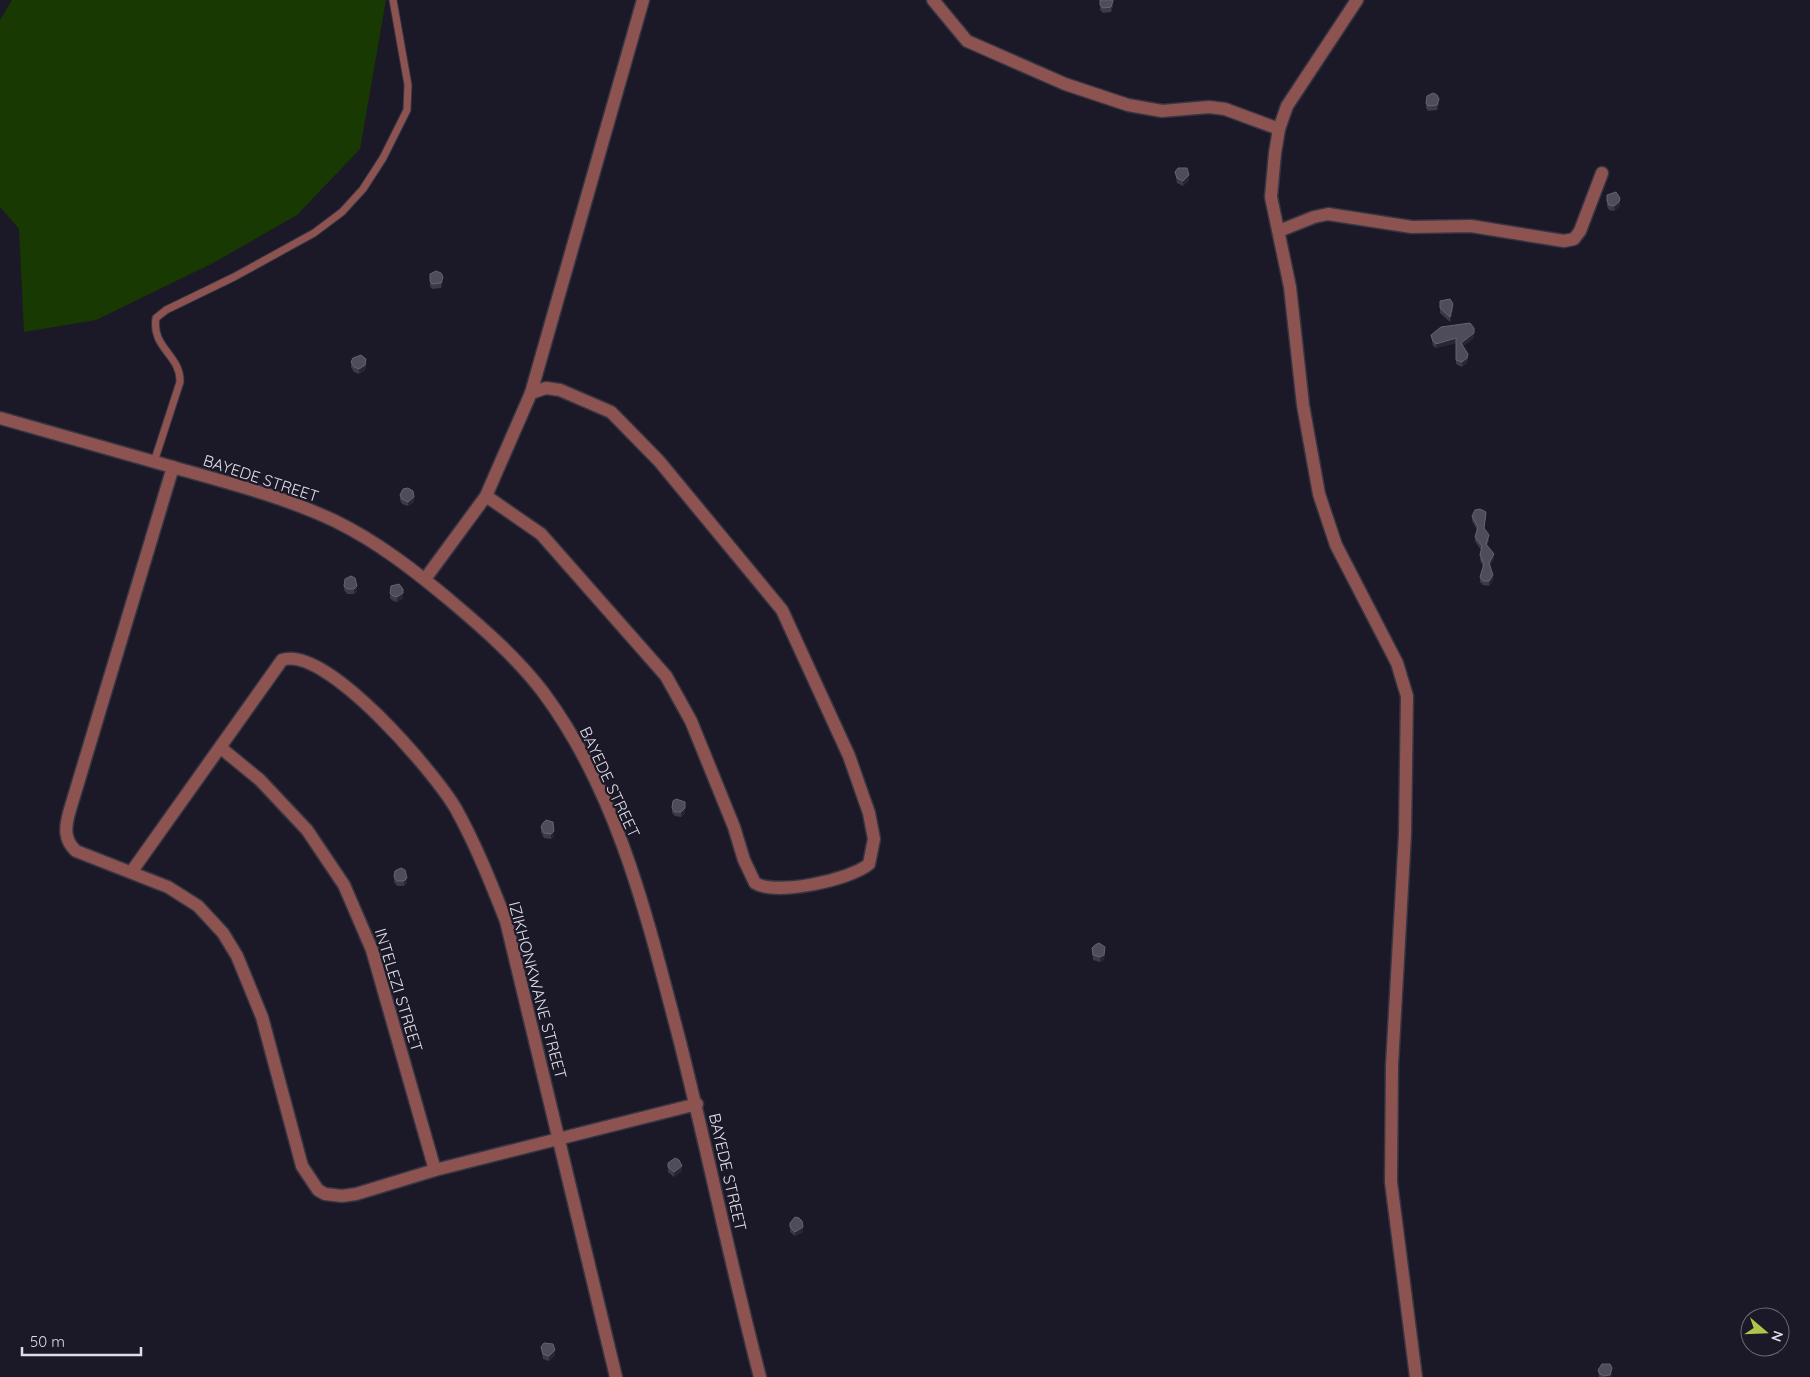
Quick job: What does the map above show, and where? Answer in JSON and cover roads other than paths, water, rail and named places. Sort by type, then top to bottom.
[{"type":"street","points":[[425,579],[486,496],[531,393],[643,0]]},
{"type":"street","points":[[933,0],[968,42],[1066,84],[1128,106],[1162,111],[1209,107],[1225,109],[1279,129]]},
{"type":"street","points":[[1357,0],[1287,106],[1279,129],[1272,174],[1271,198],[1290,287],[1303,405],[1319,494],[1336,544],[1398,663],[1407,696],[1405,834],[1392,1065],[1391,1182],[1416,1377]]},
{"type":"street","points":[[1279,231],[1314,217],[1328,214],[1346,215],[1412,226],[1471,226],[1564,241],[1574,239],[1580,231],[1602,173]]},
{"type":"street","points":[[486,496],[540,534],[666,676],[691,721],[734,827],[744,860],[755,883],[770,888],[814,883],[846,877],[869,864],[874,839],[869,813],[849,756],[782,610],[659,461],[611,412],[560,390],[546,388],[531,393]]},
{"type":"street","name":"BAYEDE STREET","points":[[0,418],[284,499],[335,521],[367,538],[425,579],[485,630],[541,689],[562,719],[592,774],[634,872],[658,954],[697,1104],[743,1312],[760,1377]]},
{"type":"street","points":[[172,467],[66,824],[68,840],[76,851],[132,871],[168,887],[198,906],[223,934],[237,956],[262,1017],[302,1166],[318,1190],[332,1196],[356,1194],[435,1170],[697,1104]]},
{"type":"street","name":"IZIKHONKWANE STREET","points":[[221,748],[277,664],[290,658],[309,664],[332,677],[384,721],[437,782],[455,809],[490,879],[506,921],[616,1377]]},
{"type":"street","points":[[132,871],[221,748]]},
{"type":"street","name":"INTELEZI STREET","points":[[221,748],[260,780],[307,830],[344,885],[372,950],[435,1170]]},
{"type":"lane","points":[[154,462],[180,382],[180,374],[157,340],[154,328],[156,318],[166,310],[314,233],[342,212],[362,189],[399,128],[409,97],[393,0]]}]
